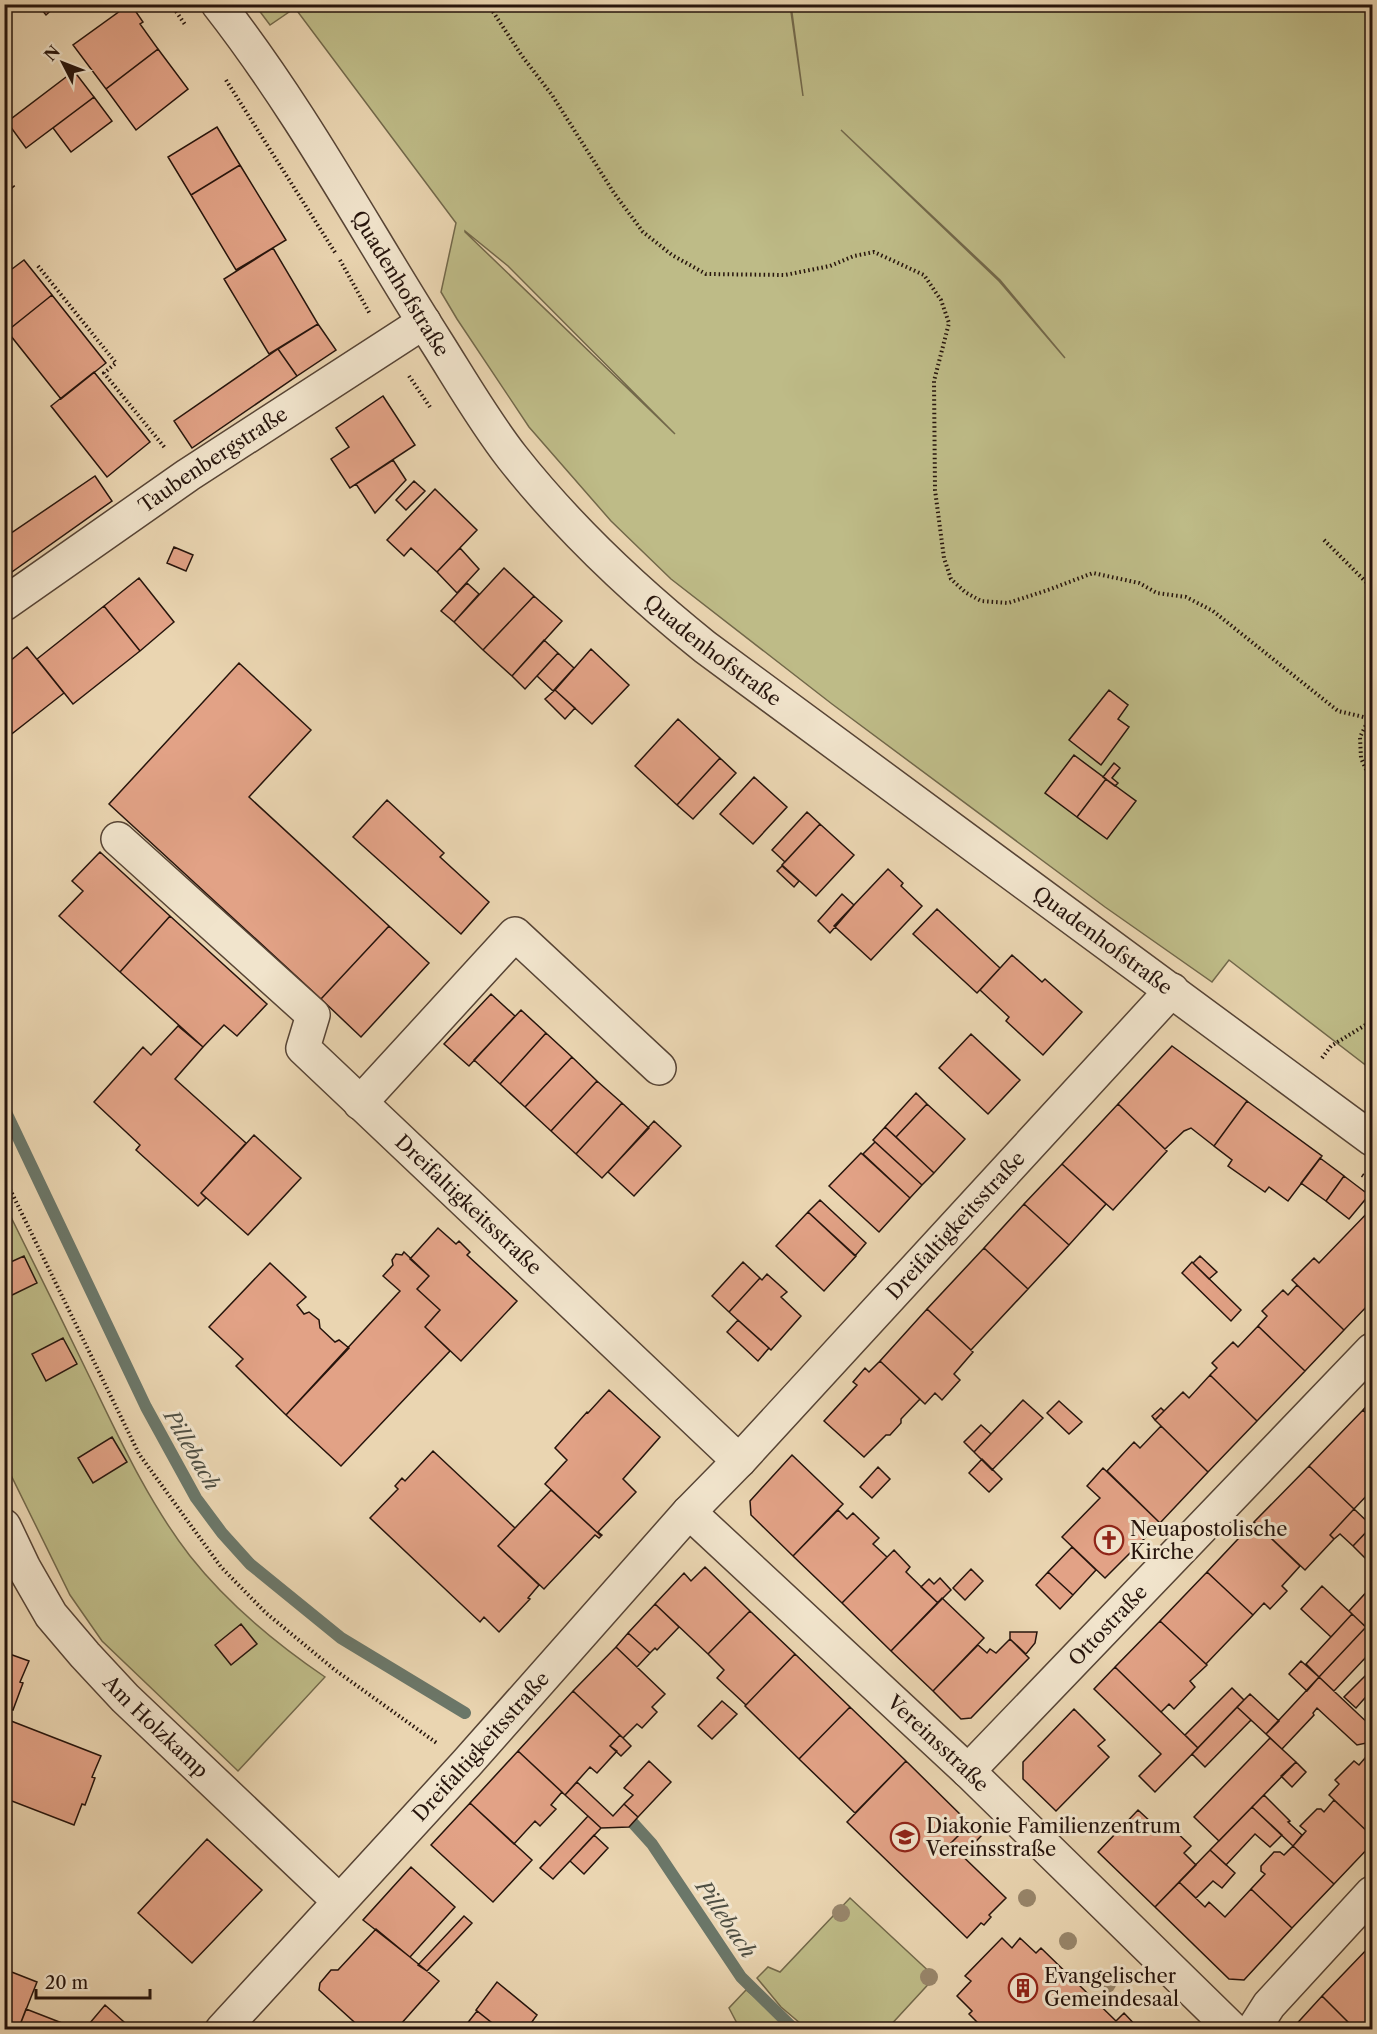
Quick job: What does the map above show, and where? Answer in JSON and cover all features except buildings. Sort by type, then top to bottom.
[{"type":"street","name":"Quadenhofstraße","points":[[218,4],[246,40],[311,140],[424,322],[511,456],[609,565],[654,606],[705,647],[1372,1139]]},
{"type":"street","name":"Taubenbergstraße","points":[[4,603],[188,476],[424,322]]},
{"type":"street","name":"Dreifaltigkeitsstraße","points":[[118,839],[313,1015],[303,1048],[739,1461]]},
{"type":"street","points":[[360,1103],[515,934],[659,1068]]},
{"type":"street","name":"Dreifaltigkeitsstraße","points":[[222,2030],[466,1764],[690,1512],[1172,990]]},
{"type":"street","name":"Ottostraße","points":[[968,1771],[1372,1350]]},
{"type":"street","name":"Vereinsstraße","points":[[690,1512],[968,1771],[1233,2030]]},
{"type":"street","name":"Am Holzkamp","points":[[4,1526],[24,1568],[51,1615],[85,1655],[125,1698],[339,1900]]},
{"type":"street","points":[[1253,2030],[1269,2005],[1372,1893]]},
{"type":"path","points":[[171,4],[190,32]]},
{"type":"path","points":[[488,4],[522,56],[552,95],[614,193],[643,232],[672,255],[706,274],[785,275],[830,266],[854,256],[874,252],[924,275],[941,300],[949,322],[934,381],[935,490],[944,558],[951,579],[965,592],[981,601],[1008,603],[1092,573],[1139,583],[1158,593],[1186,597],[1213,610],[1338,711],[1371,719]]},
{"type":"path","name":"Quadenhofstraße","points":[[224,78],[339,258],[375,323]]},
{"type":"path","points":[[4,177],[15,189]]},
{"type":"path","points":[[38,266],[116,363],[104,373],[188,476]]},
{"type":"path","points":[[1324,540],[1372,588]]},
{"type":"path","points":[[1372,682],[1369,692],[1371,719],[1360,737],[1361,758],[1372,783]]},
{"type":"path","points":[[1301,1085],[1331,1046],[1372,1021]]},
{"type":"path","points":[[4,1177],[138,1454],[221,1568],[266,1613],[335,1670],[466,1764]]},
{"type":"shaded area","points":[[255,5],[790,5],[803,96],[791,5],[1372,5],[1372,1070],[1229,960],[1212,982],[1105,907],[832,704],[671,579],[611,521],[529,427],[457,319],[441,292],[456,223],[295,8],[270,25]],"holes":[[[841,130],[1000,280],[1065,358],[999,281]],[[465,232],[508,266],[675,434]]]},
{"type":"shaded area","points":[[4,1203],[125,1449],[175,1536],[205,1574],[236,1606],[270,1636],[325,1677],[238,1771],[102,1641],[70,1595],[5,1463]]},
{"type":"shaded area","points":[[850,1898],[935,1977],[887,2029],[807,2029],[781,2007],[757,1978],[768,1967],[780,1972]]},
{"type":"shaded area","points":[[746,1990],[771,2010],[785,2029],[740,2029],[729,2008]]},
{"type":"waterway","name":"Pillebach","points":[[4,1108],[146,1407],[196,1498],[222,1533],[250,1564],[341,1638],[465,1713]]},
{"type":"waterway","name":"Pillebach","points":[[633,1823],[652,1844],[741,1977],[795,2030]]},
{"type":"place","name":"Neuapostolische Kirche","points":[[1109,1540]]},
{"type":"place","name":"Diakonie Familienzentrum Vereinsstraße","points":[[905,1837]]},
{"type":"place","name":"Evangelischer Gemeindesaal","points":[[1023,1988]]}]
